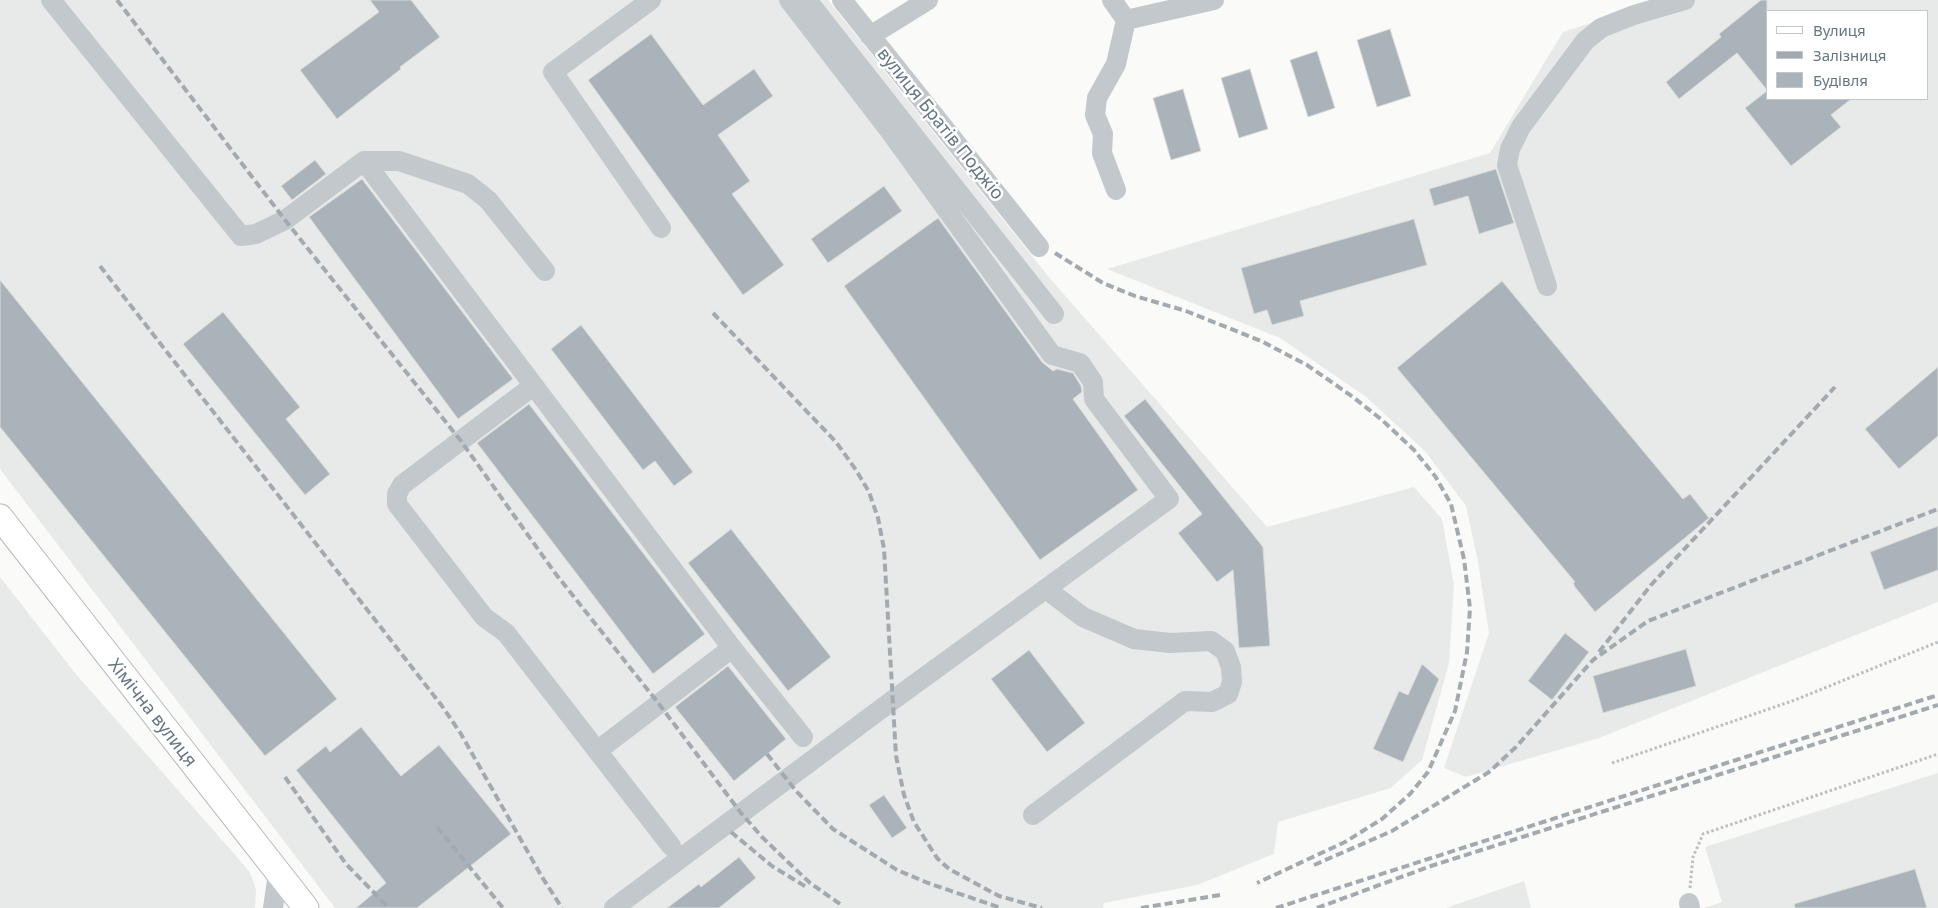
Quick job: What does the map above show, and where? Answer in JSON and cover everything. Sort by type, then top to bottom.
[{"type":"main road","name":"Хімічна вулиця","points":[[0,518],[306,908]]},
{"type":"street","points":[[51,0],[241,236],[256,234],[285,220],[364,161],[399,161],[468,184],[488,200],[545,272]]},
{"type":"street","points":[[650,0],[553,72],[662,228]]},
{"type":"street","points":[[614,908],[1169,499],[1094,399],[1093,382],[1080,363],[1052,355],[889,130],[789,0]]},
{"type":"street","points":[[807,0],[1054,314]]},
{"type":"street","name":"вулиця Братів Поджіо","points":[[842,0],[1040,247]]},
{"type":"street","points":[[870,36],[928,0]]},
{"type":"street","points":[[1112,0],[1126,20],[1116,64],[1097,98],[1095,115],[1103,134],[1102,153],[1116,190]]},
{"type":"street","points":[[1126,20],[1214,0]]},
{"type":"street","points":[[1547,286],[1507,165],[1510,148],[1521,127],[1585,41],[1601,28],[1634,15],[1685,0]]},
{"type":"street","points":[[364,161],[532,386],[802,737]]},
{"type":"street","points":[[532,386],[402,485],[397,494],[397,504],[484,617],[506,634],[671,846]]},
{"type":"street","points":[[1033,815],[1185,701],[1212,702],[1228,694],[1232,682],[1231,667],[1225,651],[1211,641],[1163,642],[1134,639],[1083,617],[1046,589]]},
{"type":"street","points":[[597,751],[732,648]]},
{"type":"street","points":[[273,908],[278,874]]},
{"type":"path","points":[[1612,763],[1796,700],[1938,642]]},
{"type":"path","points":[[1690,906],[1693,857],[1703,834],[1938,754]]},
{"type":"shaded area","points":[[0,0],[828,0],[1048,276],[1267,527],[1414,487],[1442,519],[1454,585],[1449,663],[1422,760],[1391,788],[1278,822],[1274,854],[1197,885],[1104,903],[1103,908],[335,908],[0,469]]},
{"type":"shaded area","points":[[1662,0],[1938,0],[1938,602],[1599,738],[1466,777],[1444,768],[1489,633],[1478,562],[1466,506],[1425,451],[1365,396],[1280,338],[1107,269],[1490,153],[1563,32]]},
{"type":"shaded area","points":[[0,577],[75,673],[244,865],[250,873],[256,889],[255,908],[0,908]]},
{"type":"shaded area","points":[[1938,773],[1938,908],[1704,908],[1722,902],[1705,847]]},
{"type":"shaded area","points":[[1524,881],[1531,908],[1446,908]]},
{"type":"building","points":[[370,0],[411,0],[440,37],[337,119],[300,70],[379,12]]},
{"type":"building","points":[[1761,0],[1767,0],[1766,89],[1737,53],[1679,99],[1666,82],[1721,37],[1719,34]]},
{"type":"building","points":[[1390,29],[1411,96],[1377,107],[1357,40]]},
{"type":"building","points":[[651,34],[703,105],[754,69],[773,96],[718,135],[750,181],[732,194],[784,265],[743,295],[588,80]]},
{"type":"building","points":[[1317,51],[1335,108],[1308,117],[1290,60]]},
{"type":"building","points":[[1250,69],[1268,129],[1239,138],[1221,78]]},
{"type":"building","points":[[1183,89],[1201,151],[1171,160],[1153,98]]},
{"type":"building","points":[[1766,92],[1766,100],[1850,100],[1831,115],[1841,127],[1791,166],[1745,108]]},
{"type":"building","points":[[315,160],[326,174],[292,200],[281,186]]},
{"type":"building","points":[[1496,169],[1514,223],[1479,234],[1468,196],[1434,206],[1429,189]]},
{"type":"building","points":[[362,179],[513,379],[458,419],[309,217]]},
{"type":"building","points":[[884,186],[902,211],[828,263],[811,239]]},
{"type":"building","points":[[938,218],[1042,362],[1053,371],[1057,369],[1073,373],[1081,386],[1082,392],[1073,399],[1138,490],[1040,560],[844,286]]},
{"type":"building","points":[[1414,219],[1427,265],[1300,301],[1304,316],[1272,325],[1267,310],[1254,314],[1241,268]]},
{"type":"building","points":[[0,280],[337,699],[265,756],[0,427]]},
{"type":"building","points":[[1502,281],[1683,499],[1690,494],[1709,518],[1595,612],[1575,587],[1573,583],[1575,582],[1397,368]]},
{"type":"building","points":[[223,312],[300,407],[286,419],[330,474],[305,495],[183,344]]},
{"type":"building","points":[[581,325],[693,472],[674,486],[655,461],[643,470],[551,349]]},
{"type":"building","points":[[1938,367],[1938,436],[1899,469],[1865,429]]},
{"type":"building","points":[[1145,399],[1263,547],[1270,646],[1239,648],[1233,570],[1217,582],[1178,533],[1202,514],[1124,416]]},
{"type":"building","points":[[529,404],[705,634],[653,674],[477,443]]},
{"type":"building","points":[[1938,526],[1938,570],[1884,590],[1870,552]]},
{"type":"building","points":[[731,529],[831,657],[788,691],[688,563]]},
{"type":"building","points":[[1565,633],[1589,652],[1552,700],[1528,681]]},
{"type":"building","points":[[1686,649],[1696,686],[1603,713],[1593,676]]},
{"type":"building","points":[[1029,650],[1085,723],[1047,752],[991,679]]},
{"type":"building","points":[[1422,664],[1439,679],[1403,762],[1373,749],[1399,691],[1408,695]]},
{"type":"building","points":[[728,666],[786,739],[734,781],[675,707]]},
{"type":"building","points":[[361,727],[401,776],[439,745],[511,834],[417,908],[356,908],[386,883],[296,770],[326,746],[330,752]]},
{"type":"building","points":[[884,795],[907,828],[892,838],[869,805]]},
{"type":"building","points":[[739,857],[756,878],[719,908],[667,908],[699,884],[701,887]]},
{"type":"building","points":[[1915,869],[1927,908],[1795,908],[1794,904]]},
{"type":"railway","points":[[117,0],[285,220],[461,441],[555,573],[659,704],[741,813],[762,837],[810,883],[840,904]]},
{"type":"railway","points":[[1055,253],[1103,283],[1135,296],[1186,311],[1261,341],[1307,365],[1382,420],[1414,450],[1435,476],[1451,504],[1464,559],[1470,608],[1467,652],[1455,711],[1428,772],[1410,794],[1382,819],[1345,842],[1257,883]]},
{"type":"railway","points":[[100,266],[442,706],[461,734],[542,877],[562,908]]},
{"type":"railway","points":[[713,313],[836,442],[869,492],[878,518],[884,549],[896,756],[904,795],[914,822],[937,858],[949,869],[999,896],[1042,908]]},
{"type":"railway","points":[[1599,652],[1651,585],[1835,387]]},
{"type":"railway","points":[[1314,865],[1392,831],[1489,772],[1516,747],[1593,660],[1648,621],[1938,509]]},
{"type":"railway","points":[[1276,908],[1938,695]]},
{"type":"railway","points":[[1317,908],[1431,866],[1938,705]]},
{"type":"railway","points":[[767,754],[796,791],[833,829],[897,870],[928,883],[1001,908]]},
{"type":"railway","points":[[285,777],[346,864],[389,908]]},
{"type":"railway","points":[[437,827],[503,908]]},
{"type":"railway","points":[[731,832],[772,866],[808,888]]},
{"type":"railway","points":[[1141,908],[1220,895]]}]
